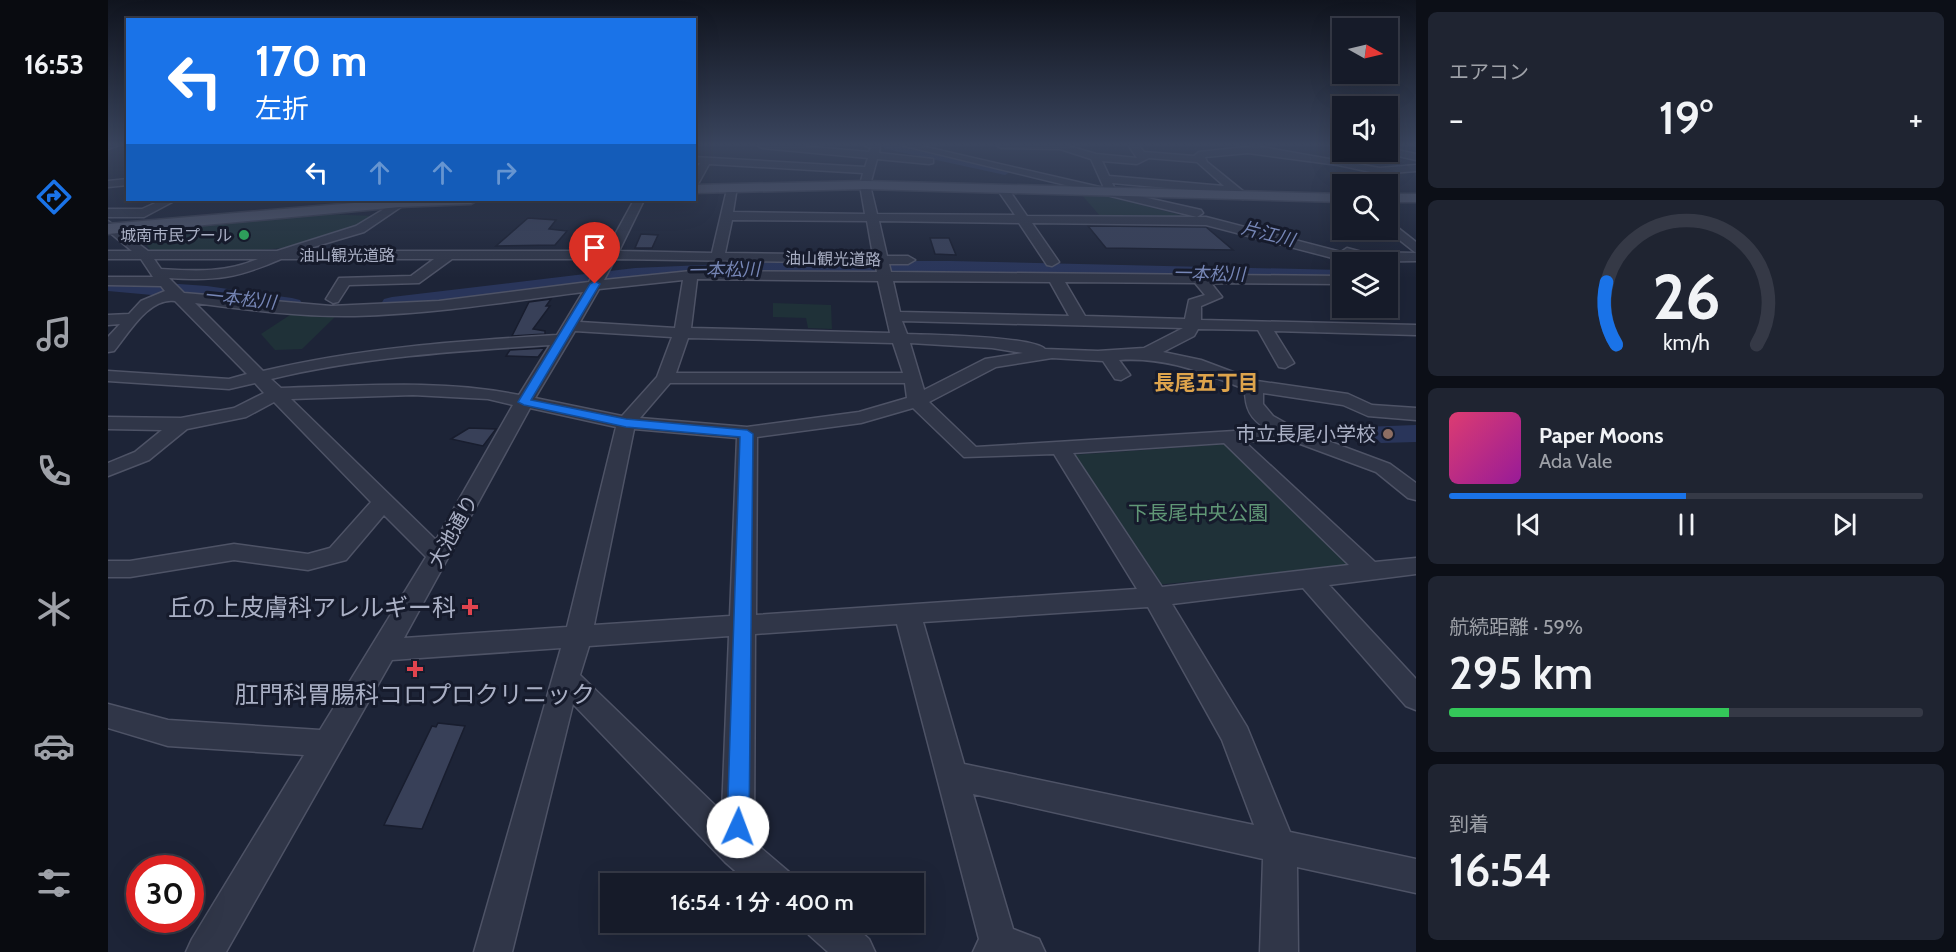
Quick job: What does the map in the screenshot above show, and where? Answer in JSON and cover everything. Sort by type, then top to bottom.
[{"type":"main road","points":[[1021,189],[1095,189]]},
{"type":"main road","points":[[1161,189],[1332,198]]},
{"type":"main road","points":[[1398,198],[1416,198]]},
{"type":"main road","points":[[109,224],[403,201]]},
{"type":"street","points":[[718,257],[732,189]]},
{"type":"street","points":[[866,189],[893,316],[913,378],[917,401],[971,453],[1289,433]]},
{"type":"street","points":[[1003,189],[1057,267],[1080,321]]},
{"type":"street","points":[[1082,189],[1332,255]]},
{"type":"street","points":[[1116,189],[1362,256],[1416,257]]},
{"type":"street","points":[[1237,189],[1241,193]]},
{"type":"street","points":[[109,224],[144,213],[168,201]]},
{"type":"street","points":[[108,347],[146,304],[168,287],[240,271],[303,245],[360,229],[403,201]]},
{"type":"street","name":"大池通り","points":[[205,952],[439,556],[524,402],[611,255],[638,201]]},
{"type":"street","points":[[727,216],[1206,221]]},
{"type":"street","points":[[109,224],[145,255],[168,287],[439,556]]},
{"type":"street","points":[[1398,233],[1416,249]]},
{"type":"street","name":"油山観光道路","points":[[108,255],[611,255],[718,257],[883,268],[927,260]]},
{"type":"street","points":[[333,299],[344,281],[414,280],[447,256]]},
{"type":"street","points":[[1030,262],[1057,267]]},
{"type":"street","points":[[1319,265],[1332,265]]},
{"type":"street","points":[[1398,266],[1416,266]]},
{"type":"street","points":[[108,290],[184,284],[333,299],[355,299],[436,294],[598,278],[883,268],[1057,267],[1198,278],[1332,280]]},
{"type":"street","points":[[493,952],[578,637],[626,423],[665,378],[682,333],[691,275]]},
{"type":"street","points":[[108,280],[168,287],[298,309],[354,311],[406,308],[598,278]]},
{"type":"street","points":[[1147,353],[1188,333],[1193,324],[1194,303],[1215,297],[1198,278]]},
{"type":"street","points":[[893,316],[1416,330]]},
{"type":"street","points":[[108,320],[134,318]]},
{"type":"street","points":[[1263,326],[1286,363]]},
{"type":"street","points":[[1397,329],[1416,346]]},
{"type":"street","points":[[108,376],[229,384],[308,365],[429,348],[566,333],[899,338],[1013,345],[1052,353],[1107,355],[1147,353],[1195,364],[1254,386],[1348,400],[1368,410],[1416,414]]},
{"type":"street","points":[[108,423],[181,424],[239,413],[276,394],[412,390],[488,394],[626,423],[747,434],[861,417],[917,401],[991,363],[1052,353]]},
{"type":"street","points":[[1107,355],[1121,375]]},
{"type":"street","points":[[665,378],[913,378]]},
{"type":"street","points":[[1254,386],[1254,405],[1266,420],[1289,433],[1383,468],[1416,493]]},
{"type":"street","points":[[108,470],[142,456],[181,424]]},
{"type":"street","points":[[737,849],[747,434]]},
{"type":"street","points":[[1229,437],[1369,571]]},
{"type":"street","points":[[1060,448],[1155,597],[1236,736],[1280,848],[1279,952]]},
{"type":"street","points":[[108,569],[130,569],[234,552],[308,561],[338,554],[383,502]]},
{"type":"street","points":[[384,650],[1155,597],[1416,566]]},
{"type":"street","points":[[1308,578],[1415,696]]},
{"type":"street","points":[[908,615],[952,775],[1005,949]]},
{"type":"street","points":[[566,678],[737,849],[764,873]]},
{"type":"street","points":[[108,716],[168,733],[329,744]]},
{"type":"street","points":[[952,775],[1416,876]]},
{"type":"street","points":[[834,933],[856,952]]},
{"type":"green space","points":[[1094,193],[1188,217],[1101,217],[1081,194]]},
{"type":"green space","name":"城南市民プール","points":[[299,213],[373,216],[348,230],[322,240],[266,250],[151,250],[147,246],[164,226]]},
{"type":"green space","points":[[773,303],[831,305],[832,329],[808,328],[806,318],[773,317]]},
{"type":"green space","points":[[296,311],[339,313],[302,349],[275,350],[261,334]]},
{"type":"green space","name":"下長尾中央公園","points":[[1229,444],[1348,560],[1349,566],[1155,585],[1072,455]]},
{"type":"water","points":[[1416,425],[1416,442],[1381,443],[1362,427]]},
{"type":"building","points":[[528,218],[556,220],[549,229],[567,231],[555,245],[496,246]]},
{"type":"building","points":[[1088,226],[1206,227],[1233,250],[1106,248]]},
{"type":"building","points":[[641,234],[658,235],[652,248],[635,248]]},
{"type":"building","points":[[930,238],[949,238],[956,255],[935,254]]},
{"type":"building","points":[[551,299],[546,306],[550,306],[533,329],[545,331],[545,334],[512,336],[529,302]]},
{"type":"building","points":[[545,348],[538,357],[506,356],[510,350]]},
{"type":"building","points":[[469,428],[496,429],[483,446],[451,439]]},
{"type":"building","points":[[438,723],[465,726],[422,829],[384,825],[432,726],[436,727]]},
{"type":"waterway","name":"一本松川","points":[[392,304],[433,301],[635,275],[716,269],[951,267],[1332,276]]},
{"type":"waterway","name":"一本松川","points":[[108,285],[207,293],[292,305]]},
{"type":"place","name":"城南市民プール","points":[[244,235]]},
{"type":"place","name":"市立長尾小学校","points":[[1388,434]]},
{"type":"place","name":"丘の上皮膚科アレルギー科","points":[[470,607]]},
{"type":"place","name":"肛門科胃腸科コロプロクリニック","points":[[415,669]]},
{"type":"district","name":"長尾五丁目","points":[[1206,382]]},
{"type":"route","points":[[595,284],[524,402],[626,423],[747,434],[738,827]]},
{"type":"water label","name":"片江川","points":[[1268,234]]}]
